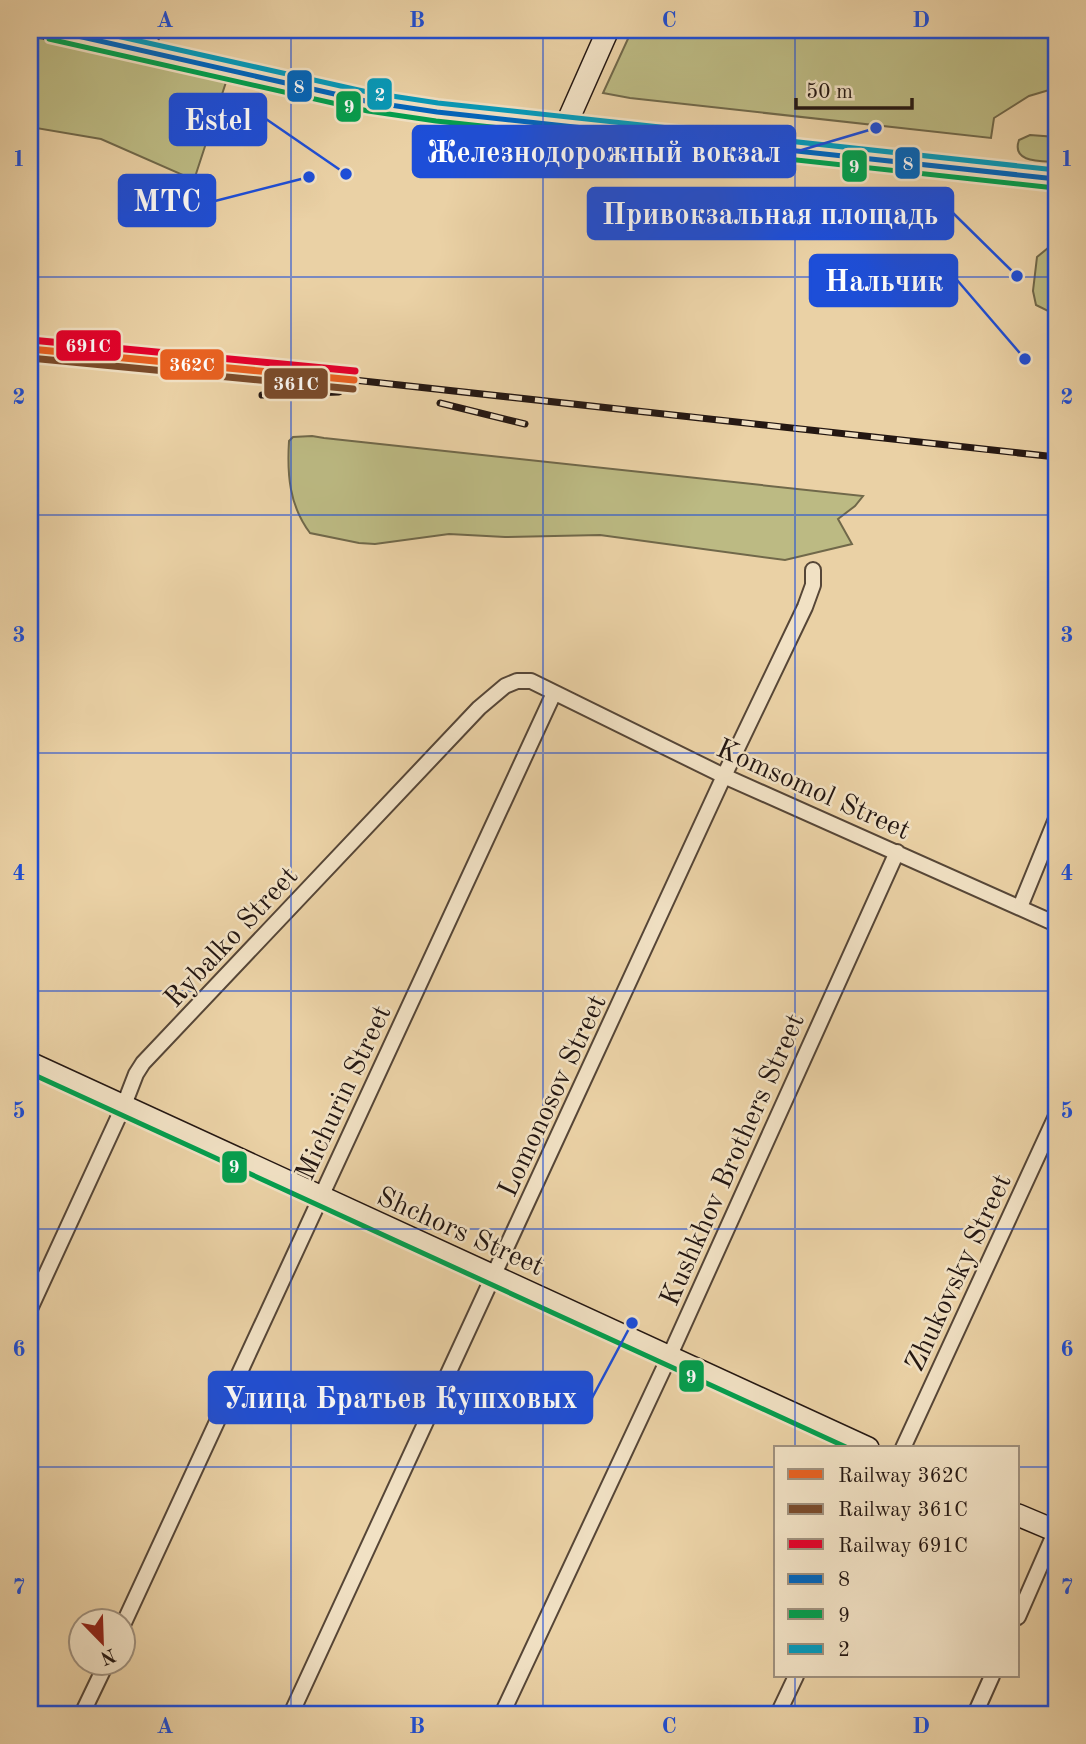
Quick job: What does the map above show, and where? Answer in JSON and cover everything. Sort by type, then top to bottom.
[{"type":"main road","points":[[51,30],[370,102],[565,127],[1056,179]]},
{"type":"main road","points":[[565,127],[608,30]]},
{"type":"main road","name":"Shchors Street","points":[[30,1063],[864,1446]]},
{"type":"main road","points":[[1020,1515],[1056,1531]]},
{"type":"street","points":[[145,51],[154,30]]},
{"type":"street","name":"Lomonosov Street","points":[[291,1714],[724,776],[805,607],[813,585],[813,570]]},
{"type":"street","name":"Rybalko Street","points":[[30,1309],[143,1063],[479,708],[505,686],[517,681],[531,681],[554,693]]},
{"type":"street","name":"Komsomol Street","points":[[554,693],[724,776],[1056,924]]},
{"type":"street","name":"Michurin Street","points":[[131,1608],[554,693]]},
{"type":"street","points":[[1020,907],[1056,819]]},
{"type":"street","name":"Kushkhov Brothers Street","points":[[502,1714],[670,1355],[897,852]]},
{"type":"street","name":"Zhukovsky Street","points":[[904,1446],[1056,1116]]},
{"type":"street","points":[[1020,1612],[1056,1531]]},
{"type":"street","points":[[82,1714],[99,1678]]},
{"type":"street","points":[[778,1714],[795,1678]]},
{"type":"street","points":[[975,1714],[991,1678]]},
{"type":"shaded area","points":[[632,30],[1056,30],[1056,88],[1029,96],[994,118],[991,138],[603,93]]},
{"type":"shaded area","points":[[30,36],[227,79],[194,180],[101,139],[30,127]]},
{"type":"shaded area","points":[[1030,135],[1056,137],[1056,162],[1036,161],[1019,153],[1019,140]]},
{"type":"shaded area","points":[[1056,247],[1056,307],[1048,311],[1036,305],[1033,291],[1037,257],[1048,248]]},
{"type":"shaded area","points":[[312,436],[863,496],[838,519],[852,544],[785,560],[600,535],[505,537],[449,534],[375,544],[359,543],[310,533],[298,511],[289,477],[289,441],[293,437]]},
{"type":"railway","points":[[354,380],[1056,457]]},
{"type":"railway","points":[[262,395],[339,392]]},
{"type":"railway","points":[[440,403],[525,424]]},
{"type":"rail line","name":"691С","points":[[31,340],[355,371]]},
{"type":"rail line","name":"362С","points":[[30,349],[354,380]]},
{"type":"rail line","name":"361С","points":[[30,358],[353,389]]},
{"type":"transit line","name":"8","points":[[51,30],[370,102],[437,112],[1056,179]]},
{"type":"transit line","name":"2","points":[[90,30],[372,93],[438,103],[1056,170]]},
{"type":"transit line","name":"9","points":[[49,39],[368,111],[436,121],[1055,188]]},
{"type":"transit line","name":"9","points":[[30,1073],[844,1446]]},
{"type":"place","name":"Железнодорожный вокзал","points":[[876,128]]},
{"type":"place","name":"Estel","points":[[346,174]]},
{"type":"place","name":"МТС","points":[[309,177]]},
{"type":"place","name":"Привокзальная площадь","points":[[1017,276]]},
{"type":"place","name":"Нальчик","points":[[1025,359]]},
{"type":"place","name":"Улица Братьев Кушховых","points":[[632,1323]]}]
